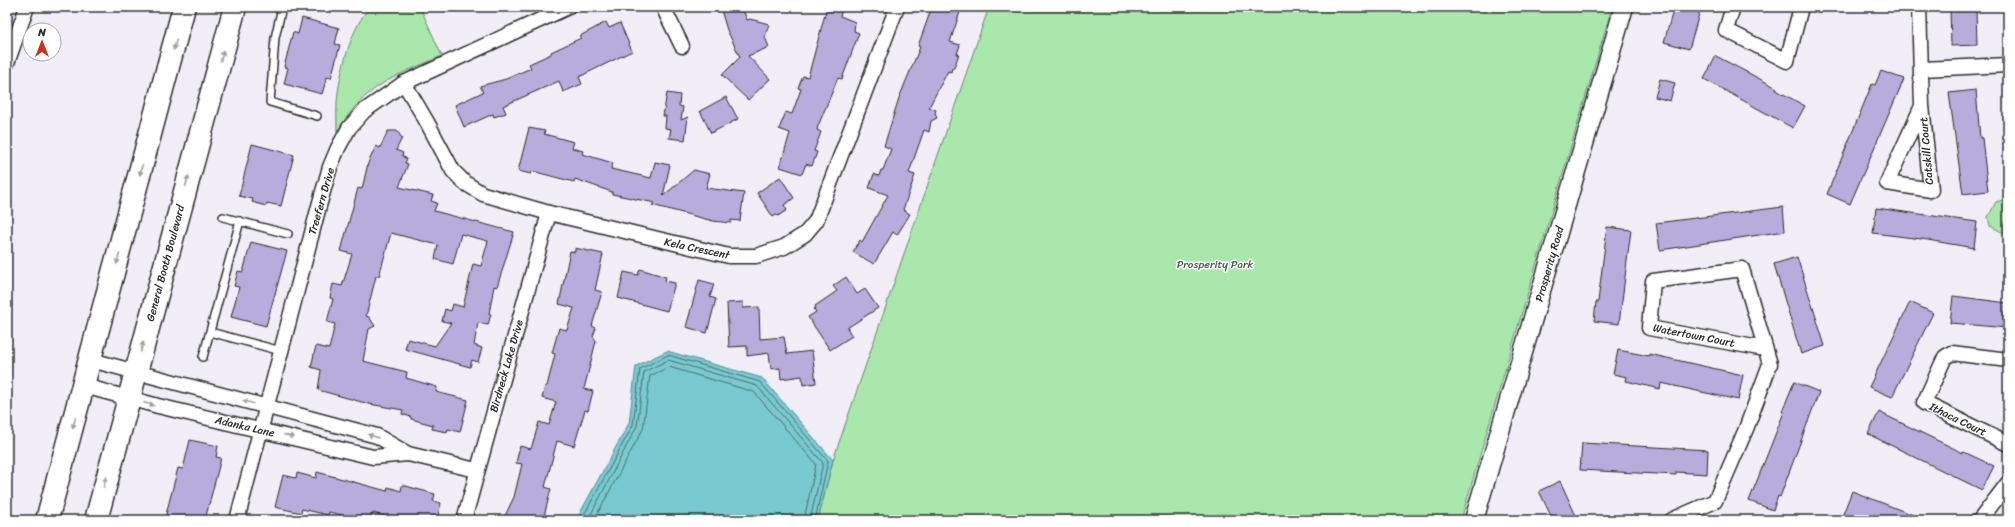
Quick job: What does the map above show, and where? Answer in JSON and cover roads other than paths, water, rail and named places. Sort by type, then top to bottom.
[{"type":"highway","points":[[47,520],[91,360],[184,7]]},
{"type":"highway","name":"General Booth Boulevard","points":[[96,520],[235,7]]},
{"type":"street","points":[[7,63],[27,7]]},
{"type":"street","name":"Treefern Drive","points":[[237,520],[321,199],[338,148],[349,128],[364,111],[404,83],[568,7]]},
{"type":"street","points":[[663,7],[682,46]]},
{"type":"street","name":"Kela Crescent","points":[[404,83],[453,171],[465,183],[483,194],[549,213],[729,256],[756,256],[784,247],[804,234],[816,221],[897,7]]},
{"type":"street","name":"Prosperity Road","points":[[1474,520],[1624,7]]},
{"type":"street","points":[[1733,7],[1726,30],[1787,61],[1801,7]]},
{"type":"street","name":"Catskill Court","points":[[1919,7],[1922,106],[1931,190],[1887,183],[1922,106]]},
{"type":"street","points":[[1922,69],[2008,64]]},
{"type":"street","name":"Birdneck Lake Drive","points":[[464,520],[476,470],[549,213]]},
{"type":"street","name":"Watertown Court","points":[[1672,520],[1715,501],[1746,429],[1770,364],[1742,269],[1653,281],[1649,328],[1765,349]]},
{"type":"street","name":"Ithaca Court","points":[[2008,360],[1952,353],[1945,357],[1924,403],[2008,444]]},
{"type":"street","name":"Adanka Lane","points":[[91,360],[377,436],[408,454],[476,470]]},
{"type":"street","name":"Adanka Lane","points":[[84,386],[373,457],[408,454]]},
{"type":"street","points":[[1980,520],[2008,483]]},
{"type":"lane","points":[[282,7],[275,38],[270,102],[317,116]]},
{"type":"lane","points":[[223,217],[288,234]]},
{"type":"lane","points":[[203,357],[240,221]]},
{"type":"lane","points":[[210,332],[281,351]]},
{"type":"water","points":[[667,351],[762,378],[833,460],[818,520],[579,520],[580,513],[629,423],[636,366]]},
{"type":"park label","name":"Prosperity Park","points":[[1215,264]]}]
